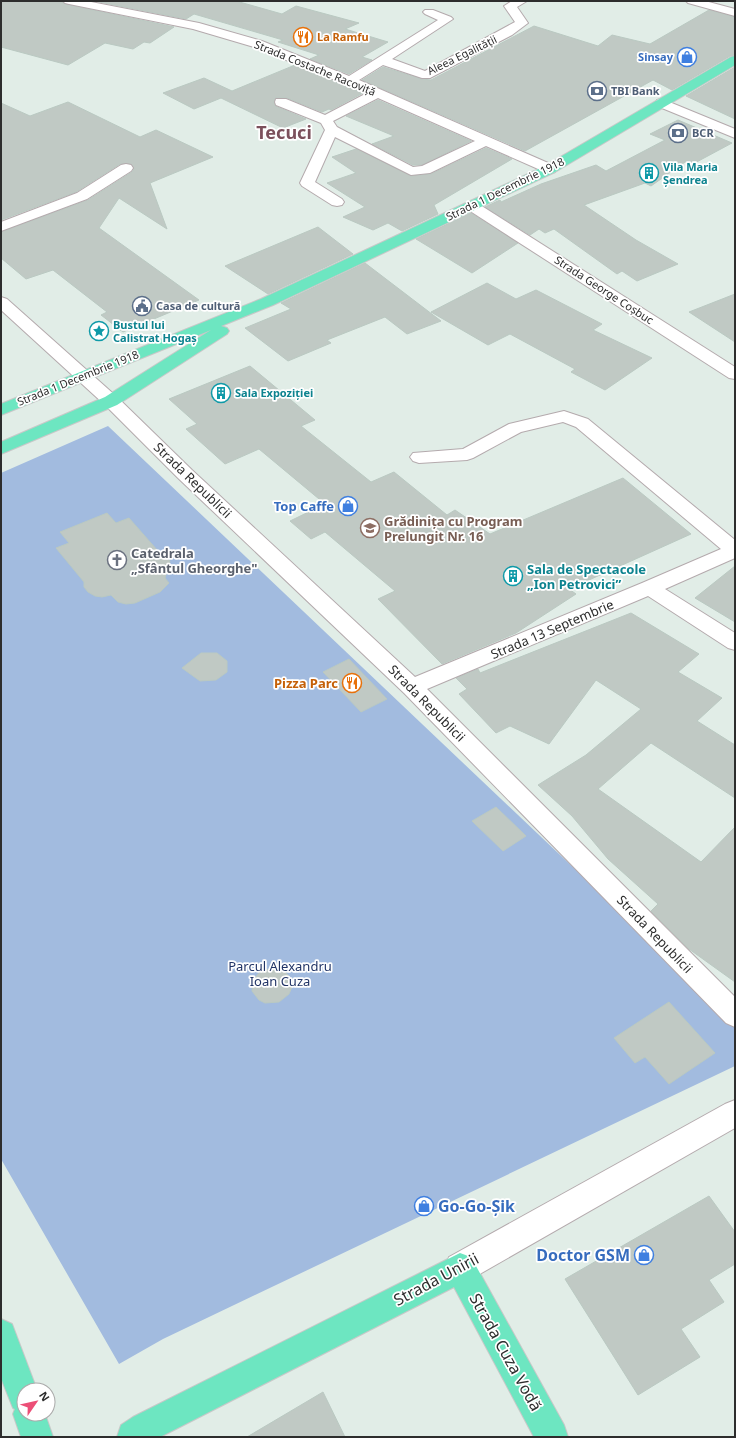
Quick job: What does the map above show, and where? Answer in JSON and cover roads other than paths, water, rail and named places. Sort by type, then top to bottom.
[{"type":"main road","name":"Strada 1 Decembrie 1918","points":[[1,410],[267,302],[472,206],[550,168],[735,60]]},
{"type":"main road","name":"Strada 1 Decembrie 1918","points":[[1,449],[110,401],[267,302]]},
{"type":"main road","name":"Strada Unirii","points":[[133,1437],[144,1428],[460,1268]]},
{"type":"main road","name":"Strada Cuza Vodă","points":[[460,1268],[552,1437]]},
{"type":"main road","points":[[1,1335],[19,1382]]},
{"type":"main road","points":[[32,1422],[37,1437]]},
{"type":"street","name":"Strada Costache Racoviță","points":[[69,1],[195,26],[226,34],[296,58],[550,168]]},
{"type":"street","name":"Aleea Egalității","points":[[382,60],[426,75],[508,32],[522,23],[510,6],[521,1]]},
{"type":"street","points":[[692,1],[735,14]]},
{"type":"street","points":[[118,11],[137,4]]},
{"type":"street","points":[[350,81],[447,19],[429,12]]},
{"type":"street","points":[[337,202],[308,183],[329,125],[377,93]]},
{"type":"street","points":[[281,102],[329,125],[411,171],[425,170],[485,141]]},
{"type":"street","points":[[662,103],[735,134]]},
{"type":"street","points":[[1,227],[82,196],[126,168]]},
{"type":"street","name":"Strada George Coșbuc","points":[[472,206],[735,374]]},
{"type":"street","name":"Strada Republicii","points":[[1,302],[110,401],[185,474],[412,687],[735,1015]]},
{"type":"street","points":[[419,456],[467,454],[515,428],[564,416],[582,423],[735,550]]},
{"type":"street","name":"Strada 13 Septembrie","points":[[412,687],[649,588],[735,550]]},
{"type":"street","points":[[649,588],[735,643]]},
{"type":"street","name":"Strada Unirii","points":[[460,1268],[735,1113]]},
{"type":"place","name":"La Ramfu","points":[[303,37]]},
{"type":"place","name":"Sinsay","points":[[687,57]]},
{"type":"place","name":"TBI Bank","points":[[597,91]]},
{"type":"place","name":"BCR","points":[[678,133]]},
{"type":"place","name":"Vila Maria Șendrea","points":[[649,173]]},
{"type":"place","name":"Casa de cultură","points":[[142,306]]},
{"type":"place","name":"Bustul lui Calistrat Hogaș","points":[[99,331]]},
{"type":"place","name":"Sala Expoziției","points":[[221,393]]},
{"type":"place","name":"Top Caffe","points":[[348,506]]},
{"type":"place","name":"Grădinița cu Program Prelungit Nr. 16","points":[[370,528]]},
{"type":"place","name":"Catedrala „Sfântul Gheorghe\"","points":[[117,560]]},
{"type":"place","name":"Sala de Spectacole „Ion Petrovici”","points":[[513,576]]},
{"type":"place","name":"Pizza Parc","points":[[352,683]]},
{"type":"place","name":"Go-Go-Șik","points":[[424,1206]]},
{"type":"place","name":"Doctor GSM","points":[[644,1255]]},
{"type":"district","name":"Tecuci","points":[[284,133]]},
{"type":"park label","name":"Parcul Alexandru Ioan Cuza","points":[[280,974]]}]
